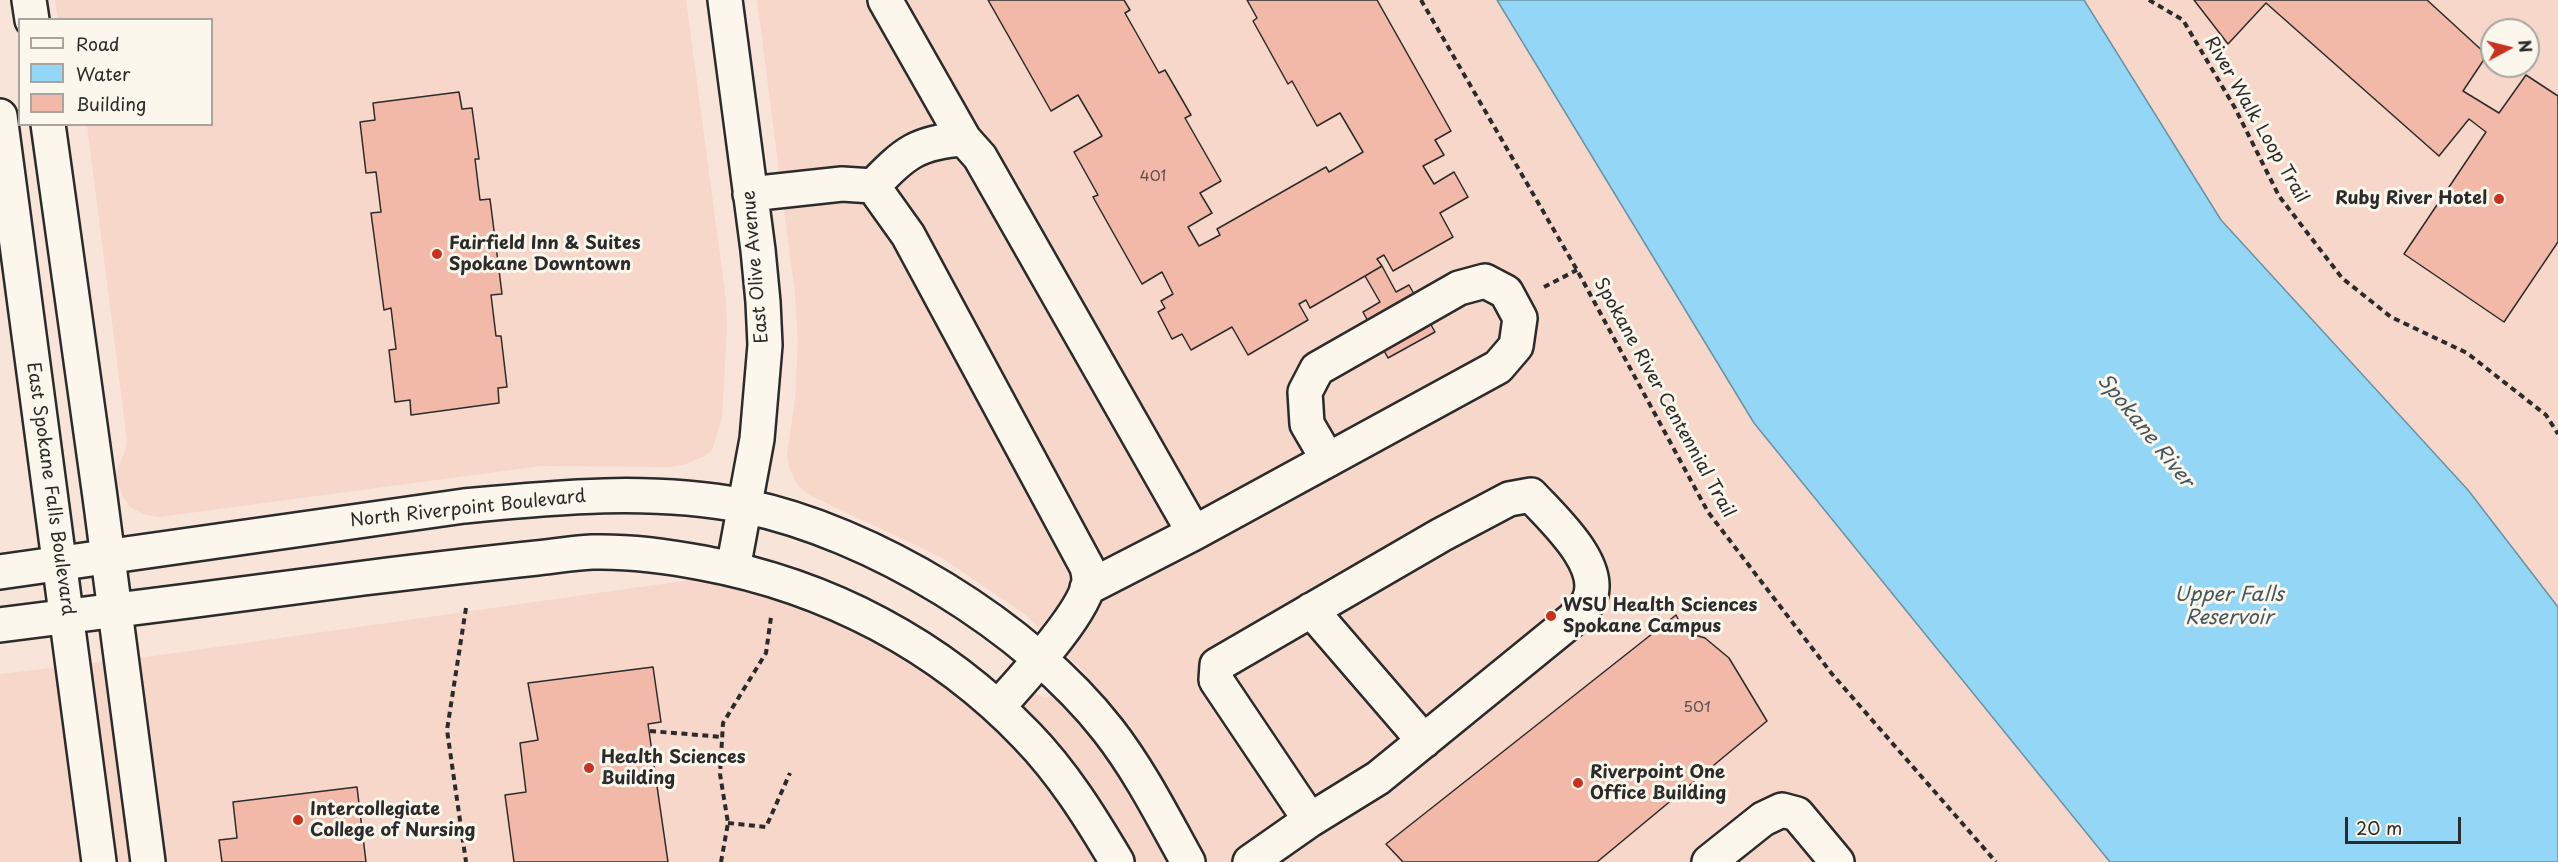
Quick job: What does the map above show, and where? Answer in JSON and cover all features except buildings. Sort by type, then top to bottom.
[{"type":"street","points":[[29,0],[32,18]]},
{"type":"street","name":"East Olive Avenue","points":[[725,0],[763,302],[765,345],[757,439],[733,568]]},
{"type":"street","points":[[885,0],[964,139],[980,157],[1194,533]]},
{"type":"street","name":"East Spokane Falls Boulevard","points":[[0,116],[99,862]]},
{"type":"street","points":[[48,126],[116,611],[148,862]]},
{"type":"street","points":[[873,186],[903,156],[937,141],[964,139]]},
{"type":"street","points":[[750,194],[842,183],[873,186],[908,235],[1087,567],[1089,582],[1082,603],[1041,660],[998,707]]},
{"type":"street","points":[[1087,588],[1194,533],[1328,460],[1498,367],[1516,346],[1520,318],[1506,292],[1485,281],[1459,288],[1317,369],[1305,392],[1307,424],[1328,460]]},
{"type":"street","name":"North Riverpoint Boulevard","points":[[0,572],[464,506],[533,499],[604,495],[698,500],[744,506],[798,522],[885,556],[946,590],[1000,627],[1041,660],[1108,730],[1137,771],[1188,862]]},
{"type":"street","points":[[1264,858],[1310,820],[1378,778],[1572,620],[1589,602],[1593,576],[1576,545],[1532,495],[1509,499],[1441,535],[1217,665],[1216,680],[1310,820]]},
{"type":"street","points":[[0,625],[472,564],[592,552],[633,553],[679,558],[733,568],[825,598],[869,618],[907,639],[951,669],[998,707],[1030,739],[1090,818],[1117,862]]},
{"type":"street","points":[[1311,610],[1424,741]]},
{"type":"street","points":[[1709,862],[1763,819],[1782,810],[1797,814],[1837,862]]},
{"type":"path","name":"Spokane River Centennial Trail","points":[[1421,0],[1577,270],[1708,512],[1832,674],[1996,862]]},
{"type":"path","name":"River Walk Loop Trail","points":[[2149,0],[2183,20],[2235,108],[2279,196],[2342,278],[2391,317],[2467,353],[2546,415],[2558,434]]},
{"type":"path","points":[[466,608],[447,730],[466,862]]},
{"type":"path","points":[[721,862],[728,823],[720,774],[723,723],[766,653],[772,614]]},
{"type":"path","points":[[650,731],[722,737]]},
{"type":"path","points":[[728,823],[766,826],[790,773]]},
{"type":"shaded area","points":[[55,0],[686,0],[726,300],[727,330],[722,417],[712,450],[705,456],[686,464],[671,467],[541,466],[159,517],[143,514],[130,507],[117,482],[117,469],[126,449],[127,440],[87,126],[213,126],[213,18],[58,18]]},
{"type":"shaded area","points":[[757,0],[1497,0],[1754,423],[2116,862],[0,862],[0,674],[154,656],[718,576],[1046,698],[1087,675],[1026,615],[941,557],[807,494],[797,484],[790,470],[787,454],[795,400],[798,340],[795,294]]},
{"type":"shaded area","points":[[2084,0],[2558,0],[2558,607],[2468,490],[2221,220]]},
{"type":"water","name":"Upper Falls Reservoir","points":[[1497,0],[2084,0],[2221,220],[2468,490],[2558,607],[2558,862],[2110,862],[1754,423]]},
{"type":"place","name":"Ruby River Hotel","points":[[2499,199]]},
{"type":"place","name":"Fairfield Inn & Suites Spokane Downtown","points":[[437,254]]},
{"type":"place","name":"WSU Health Sciences Spokane Campus","points":[[1551,616]]},
{"type":"place","name":"Health Sciences Building","points":[[589,768]]},
{"type":"place","name":"Riverpoint One Office Building","points":[[1578,783]]},
{"type":"place","name":"Intercollegiate College of Nursing","points":[[298,820]]},
{"type":"water label","name":"Spokane River","points":[[2145,431]]}]
